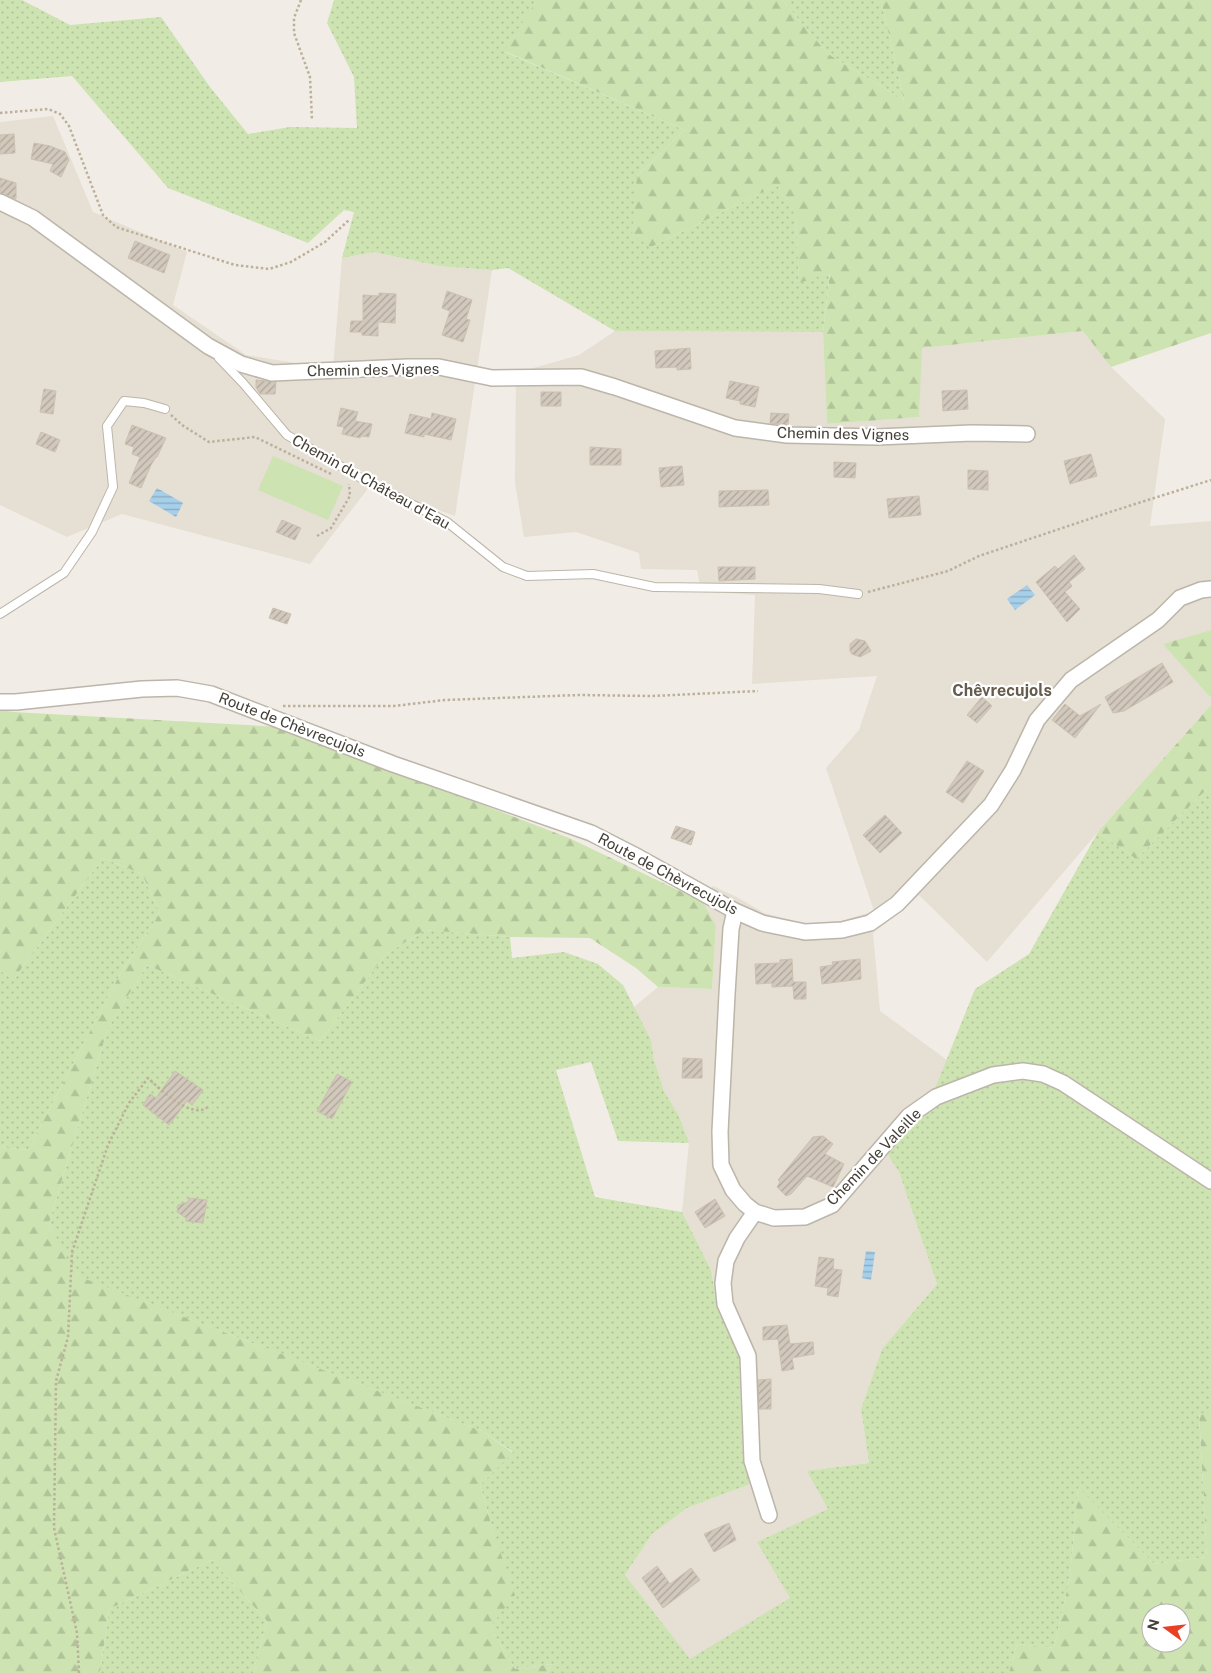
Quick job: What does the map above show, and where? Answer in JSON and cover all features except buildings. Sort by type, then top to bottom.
[{"type":"street","name":"Chemin des Vignes","points":[[0,202],[32,218],[208,346],[241,364],[272,373],[431,367],[492,378],[581,377],[735,428],[787,435],[876,437],[972,432],[1027,434]]},
{"type":"street","name":"Route de Chèvrecujols","points":[[0,702],[142,689],[177,688],[211,694],[393,764],[591,833],[735,911],[762,923],[805,932],[842,930],[870,923],[897,904],[991,805],[1013,770],[1037,720],[1071,680],[1158,620],[1180,598],[1201,590],[1211,589]]},
{"type":"street","points":[[735,911],[731,930],[728,984],[720,1132],[721,1165],[733,1190],[755,1212],[737,1238],[726,1261],[723,1283],[725,1304],[748,1356],[752,1461],[769,1515]]},
{"type":"street","name":"Chemin de Valeille","points":[[755,1212],[774,1218],[805,1217],[832,1205],[909,1116],[936,1097],[993,1075],[1024,1071],[1043,1074],[1062,1083],[1211,1181]]},
{"type":"lane","name":"Chemin du Château d'Eau","points":[[208,346],[243,383],[287,435],[366,481],[448,522],[503,567],[527,576],[593,574],[654,587],[819,589],[858,594]]},
{"type":"lane","points":[[0,614],[64,573],[92,532],[113,487],[107,426],[124,401],[144,403],[165,409]]},
{"type":"path","points":[[302,0],[294,18],[294,33],[310,77],[312,120]]},
{"type":"path","points":[[0,113],[48,109],[60,114],[69,126],[102,215],[116,227],[235,265],[269,270],[291,262],[325,242],[349,220]]},
{"type":"path","points":[[165,409],[182,425],[209,442],[255,437],[332,475]]},
{"type":"path","points":[[317,536],[331,528],[350,496],[350,484],[341,480]]},
{"type":"path","points":[[858,594],[948,571],[979,556],[1211,480]]},
{"type":"path","points":[[270,716],[284,706],[394,706],[445,700],[579,695],[652,696],[758,691]]},
{"type":"path","points":[[79,1673],[77,1633],[54,1528],[56,1381],[68,1336],[72,1252],[108,1145],[129,1103],[148,1078],[170,1098],[193,1110],[208,1108]]},
{"type":"shaded area","points":[[53,116],[93,212],[187,252],[173,305],[246,355],[333,369],[342,258],[374,252],[439,266],[492,270],[455,516],[370,486],[310,564],[122,514],[67,537],[0,505],[0,122]]},
{"type":"shaded area","points":[[615,331],[823,332],[827,424],[919,417],[921,348],[1084,331],[1111,367],[1165,419],[1150,526],[1211,521],[1211,630],[1164,644],[1211,698],[1211,705],[1098,832],[987,962],[919,895],[902,911],[873,933],[880,1011],[947,1060],[924,1116],[888,1153],[899,1172],[937,1284],[882,1349],[861,1409],[869,1463],[808,1471],[828,1509],[791,1598],[690,1660],[625,1575],[652,1534],[687,1508],[750,1484],[743,1460],[739,1356],[717,1304],[711,1270],[682,1212],[689,1143],[679,1116],[664,1091],[654,1060],[651,1040],[634,1007],[658,987],[712,989],[716,926],[703,902],[713,886],[737,897],[764,913],[806,924],[841,921],[874,911],[826,768],[859,730],[877,676],[752,684],[755,595],[701,591],[697,570],[641,569],[639,553],[576,532],[524,537],[515,483],[516,373],[579,355]]},
{"type":"green space","points":[[0,0],[22,0],[70,25],[161,17],[210,87],[248,134],[290,127],[357,128],[354,77],[327,23],[334,0],[537,0],[505,52],[684,130],[637,176],[651,247],[777,185],[796,216],[799,282],[830,272],[823,332],[615,331],[508,268],[492,270],[439,266],[374,252],[342,258],[354,212],[344,210],[308,243],[168,188],[72,76],[0,82]]},
{"type":"green space","points":[[537,0],[782,0],[828,54],[904,100],[881,0],[1211,0],[1211,333],[1111,367],[1083,331],[922,348],[919,417],[827,424],[823,332],[830,273],[799,283],[796,217],[777,185],[651,247],[632,235],[637,176],[684,130],[504,51]]},
{"type":"green space","points":[[782,0],[881,0],[904,100],[828,54]]},
{"type":"green space","points":[[273,456],[343,486],[328,520],[258,490]]},
{"type":"green space","points":[[1211,630],[1211,698],[1163,644]]},
{"type":"green space","points":[[1211,705],[1211,785],[1136,859],[1098,832]]},
{"type":"green space","points":[[0,710],[281,727],[569,838],[703,902],[716,926],[712,989],[658,987],[636,968],[590,938],[510,937],[425,930],[386,954],[320,1041],[147,965],[108,1028],[49,1223],[75,1275],[482,1431],[513,1453],[480,1485],[494,1534],[515,1595],[490,1627],[515,1669],[552,1664],[547,1673],[253,1673],[267,1621],[212,1560],[109,1609],[100,1673],[0,1673],[0,1147],[28,1150],[119,976],[160,913],[142,874],[103,858],[13,980],[0,970]]},
{"type":"green space","points":[[1211,785],[1211,1413],[1199,1414],[1207,1557],[1154,1564],[1078,1488],[1070,1577],[1054,1648],[1017,1644],[1009,1673],[547,1673],[552,1664],[515,1669],[490,1627],[494,1534],[480,1485],[513,1452],[482,1431],[74,1275],[49,1223],[108,1028],[147,965],[320,1041],[386,954],[425,930],[510,937],[512,958],[564,952],[598,964],[623,985],[651,1040],[654,1060],[664,1091],[679,1116],[689,1143],[618,1141],[591,1062],[556,1070],[595,1197],[682,1212],[711,1270],[717,1304],[739,1356],[743,1460],[750,1484],[687,1508],[652,1534],[625,1575],[690,1659],[790,1598],[757,1542],[828,1509],[807,1471],[869,1463],[861,1409],[882,1349],[937,1284],[899,1172],[887,1153],[924,1116],[975,989],[1029,954],[1098,832],[1136,859]]},
{"type":"green space","points":[[103,858],[142,874],[160,913],[119,976],[28,1150],[0,1147],[0,970],[13,980]]},
{"type":"green space","points":[[1199,1413],[1211,1413],[1211,1673],[1009,1673],[1017,1644],[1054,1648],[1070,1577],[1078,1487],[1154,1564],[1207,1557]]},
{"type":"green space","points":[[212,1560],[267,1621],[253,1673],[100,1673],[109,1609]]},
{"type":"water","points":[[157,488],[183,503],[176,517],[149,501]]},
{"type":"water","points":[[1027,585],[1035,595],[1015,610],[1007,599]]},
{"type":"water","points":[[866,1251],[875,1252],[871,1280],[862,1278]]},
{"type":"district","name":"Chêvrecujols","points":[[1002,690]]}]
